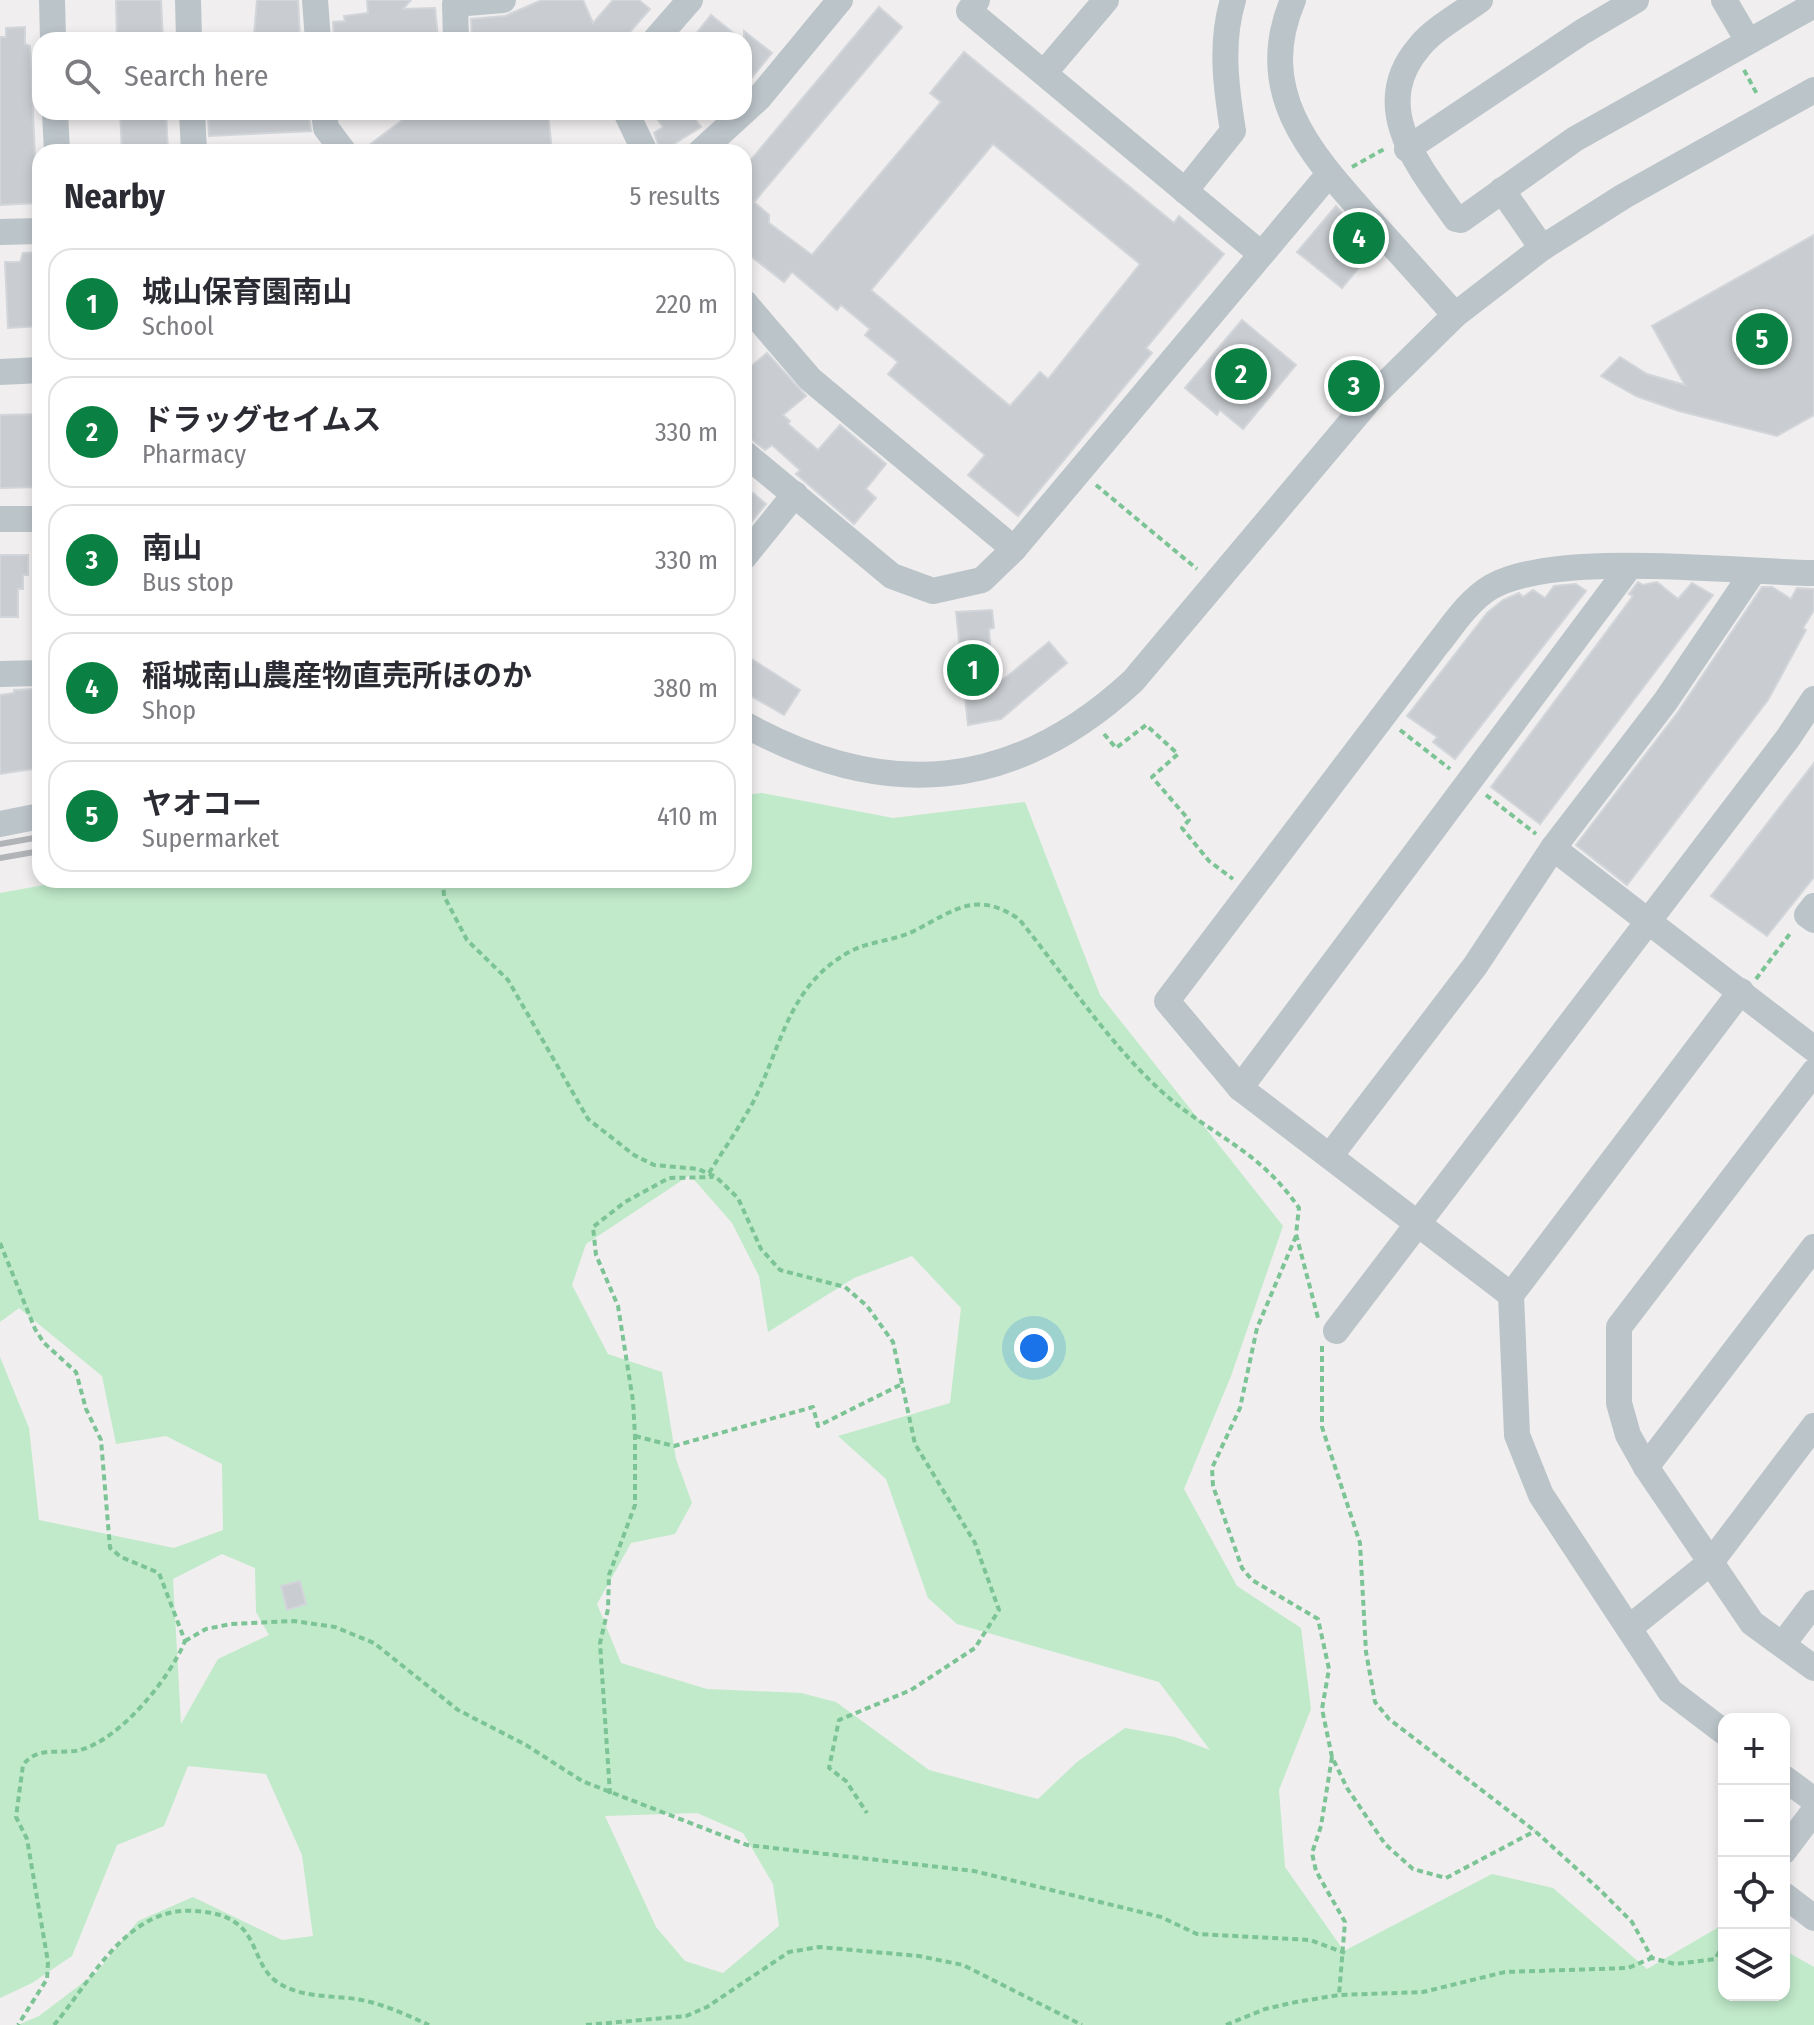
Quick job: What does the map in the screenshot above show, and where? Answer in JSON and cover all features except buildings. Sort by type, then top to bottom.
[{"type":"street","points":[[52,0],[53,32]]},
{"type":"street","points":[[188,0],[189,32]]},
{"type":"street","points":[[315,0],[317,32]]},
{"type":"street","points":[[456,32],[455,4],[503,0]]},
{"type":"street","points":[[662,32],[690,0]]},
{"type":"street","points":[[752,104],[840,0]]},
{"type":"street","points":[[977,0],[969,11],[1261,254]]},
{"type":"street","points":[[1044,73],[1106,0]]},
{"type":"street","points":[[1185,191],[1233,131],[1224,60],[1227,21],[1233,0]]},
{"type":"street","points":[[1293,0],[1280,55],[1282,88],[1303,140],[1338,173],[1455,315]]},
{"type":"street","points":[[1480,0],[1420,46],[1407,68],[1397,105],[1405,144],[1456,219],[1461,220],[1575,139],[1814,5]]},
{"type":"street","points":[[1405,144],[1636,0]]},
{"type":"street","points":[[1724,0],[1740,46]]},
{"type":"street","points":[[752,728],[782,745],[825,762],[884,775],[922,777],[959,772],[1020,756],[1067,733],[1103,709],[1133,681],[1372,397],[1455,315],[1542,248],[1624,196],[1814,90]]},
{"type":"street","points":[[55,120],[57,144]]},
{"type":"street","points":[[192,120],[194,144]]},
{"type":"street","points":[[325,120],[326,128],[338,144]]},
{"type":"street","points":[[630,120],[641,144]]},
{"type":"street","points":[[709,144],[735,120]]},
{"type":"street","points":[[752,459],[892,576],[933,591],[982,580],[1014,549],[1261,254],[1338,173]]},
{"type":"street","points":[[1502,190],[1542,248]]},
{"type":"street","points":[[0,232],[32,231]]},
{"type":"street","points":[[752,311],[810,379],[1014,549]]},
{"type":"street","points":[[0,372],[32,370]]},
{"type":"street","points":[[752,547],[795,494]]},
{"type":"street","points":[[0,519],[32,519]]},
{"type":"street","points":[[1240,1088],[1630,566]]},
{"type":"street","points":[[1511,1295],[1240,1088],[1167,1001],[1437,645],[1478,598],[1518,575],[1545,570],[1630,566],[1814,573]]},
{"type":"street","points":[[1330,1156],[1475,966],[1553,848],[1665,702],[1753,572]]},
{"type":"street","points":[[0,674],[32,673]]},
{"type":"street","points":[[1325,1329],[1419,1224],[1788,738],[1814,699]]},
{"type":"street","points":[[0,824],[32,818]]},
{"type":"street","points":[[1553,848],[1814,1049]]},
{"type":"street","points":[[1718,1727],[1670,1691],[1541,1495],[1517,1435],[1511,1295],[1741,991]]},
{"type":"street","points":[[1814,1072],[1619,1327],[1619,1403],[1628,1435],[1646,1467],[1752,1623],[1814,1668]]},
{"type":"street","points":[[1646,1467],[1814,1247]]},
{"type":"street","points":[[1629,1628],[1711,1562],[1814,1426]]},
{"type":"street","points":[[1783,1644],[1814,1603]]},
{"type":"street","points":[[1790,1782],[1814,1800]]},
{"type":"street","points":[[1790,1843],[1814,1811]]},
{"type":"street","points":[[1790,1900],[1814,1918]]},
{"type":"path","points":[[1740,46],[1758,96]]},
{"type":"path","points":[[1338,173],[1405,144]]},
{"type":"path","points":[[1079,471],[1199,570]]},
{"type":"path","points":[[1104,734],[1116,748],[1146,725],[1178,754],[1152,777],[1189,820],[1182,828],[1209,861],[1250,890]]},
{"type":"path","points":[[1413,740],[1455,773]]},
{"type":"path","points":[[1492,799],[1516,818]]},
{"type":"path","points":[[444,888],[444,896],[467,940],[508,980],[588,1119],[634,1155],[654,1165],[698,1169],[716,1177],[738,1198],[761,1249],[780,1270],[845,1287],[867,1306],[893,1342],[915,1444],[975,1543],[999,1610],[975,1648],[911,1690],[839,1720],[829,1768],[846,1781],[867,1813]]},
{"type":"path","points":[[709,1173],[751,1105],[791,1007],[832,965],[852,950],[889,941],[945,912],[977,903],[998,905],[1019,919],[1143,1074],[1178,1107],[1226,1136],[1273,1172],[1299,1208],[1296,1234],[1257,1328],[1240,1408],[1212,1468],[1213,1486],[1242,1568],[1252,1580],[1318,1619],[1329,1669],[1322,1709],[1332,1757],[1347,1788],[1385,1844],[1413,1869],[1446,1878],[1535,1831]]},
{"type":"path","points":[[1741,991],[1753,984],[1812,914]]},
{"type":"path","points":[[610,1794],[600,1643],[608,1609],[609,1575],[635,1505],[635,1436],[633,1401],[618,1306],[596,1255],[593,1227],[625,1202],[669,1178],[716,1177]]},
{"type":"path","points":[[1296,1234],[1325,1329],[1322,1427],[1360,1543],[1366,1652],[1375,1702],[1389,1719],[1535,1831],[1632,1922],[1652,1958]]},
{"type":"path","points":[[0,1243],[35,1329],[44,1343],[76,1372],[86,1409],[101,1440],[110,1548],[114,1553],[154,1569],[163,1578],[185,1641]]},
{"type":"path","points":[[635,1436],[674,1446],[813,1407],[818,1426],[902,1384]]},
{"type":"path","points":[[18,2025],[47,1979],[48,1962],[27,1839],[16,1817],[23,1765],[39,1752],[80,1750],[102,1739],[150,1697],[185,1641],[206,1629],[278,1621],[348,1631],[401,1661],[458,1710],[610,1794],[747,1845],[826,1851],[871,1861],[974,1871],[1161,1917],[1197,1934],[1310,1940],[1345,1953]]},
{"type":"path","points":[[1332,1757],[1321,1826],[1312,1853],[1316,1871],[1345,1922],[1345,1953],[1339,1995]]},
{"type":"path","points":[[54,2025],[138,1925],[178,1910],[224,1916],[238,1924],[252,1939],[264,1968],[274,1981],[297,1992],[365,2001],[429,2025]]},
{"type":"path","points":[[586,2025],[686,2016],[707,2007],[789,1952],[819,1947],[919,1956],[963,1965],[1082,2025]]},
{"type":"path","points":[[1226,2025],[1265,2009],[1339,1995],[1423,1992],[1505,1972],[1628,1968],[1652,1958],[1675,1964],[1715,1959],[1718,1954]]},
{"type":"green space","points":[[762,793],[893,818],[1025,802],[1100,995],[1283,1226],[1231,1376],[1184,1489],[1237,1586],[1301,1628],[1311,1709],[1279,1790],[1285,1867],[1344,1951],[1492,1874],[1553,1888],[1647,1969],[1718,1928],[1718,2001],[1790,2001],[1790,1953],[1814,1967],[1814,2025],[18,2025],[39,2016],[97,1972],[138,1921],[193,1897],[282,1940],[313,1936],[302,1855],[266,1774],[188,1766],[164,1826],[117,1845],[72,1956],[32,1983],[0,1998],[0,1357],[29,1428],[39,1520],[174,1548],[223,1530],[222,1464],[166,1436],[116,1444],[102,1376],[19,1308],[0,1322],[0,893],[32,887],[752,888],[752,794]],"holes":[[[690,1175],[732,1223],[759,1276],[768,1332],[854,1278],[912,1256],[961,1308],[950,1403],[838,1436],[886,1479],[928,1598],[957,1624],[1159,1682],[1210,1750],[1175,1737],[1125,1728],[1077,1762],[1038,1799],[929,1770],[836,1702],[801,1693],[707,1689],[621,1663],[597,1604],[631,1543],[675,1534],[692,1503],[676,1459],[662,1372],[608,1354],[572,1285],[586,1244]],[[222,1554],[255,1568],[256,1612],[269,1635],[218,1659],[181,1724],[173,1579]],[[697,1813],[743,1833],[773,1884],[779,1926],[723,1973],[685,1961],[656,1927],[605,1816]]]},
{"type":"railway","points":[[0,844],[32,838]]},
{"type":"railway","points":[[0,858],[32,852]]},
{"type":"place","name":"稲城南山農産物直売所ほのか","points":[[1359,238]]},
{"type":"place","name":"ヤオコー","points":[[1762,339]]},
{"type":"place","name":"ドラッグセイムス","points":[[1241,374]]},
{"type":"place","name":"南山","points":[[1354,386]]},
{"type":"place","name":"城山保育園南山","points":[[973,670]]}]
